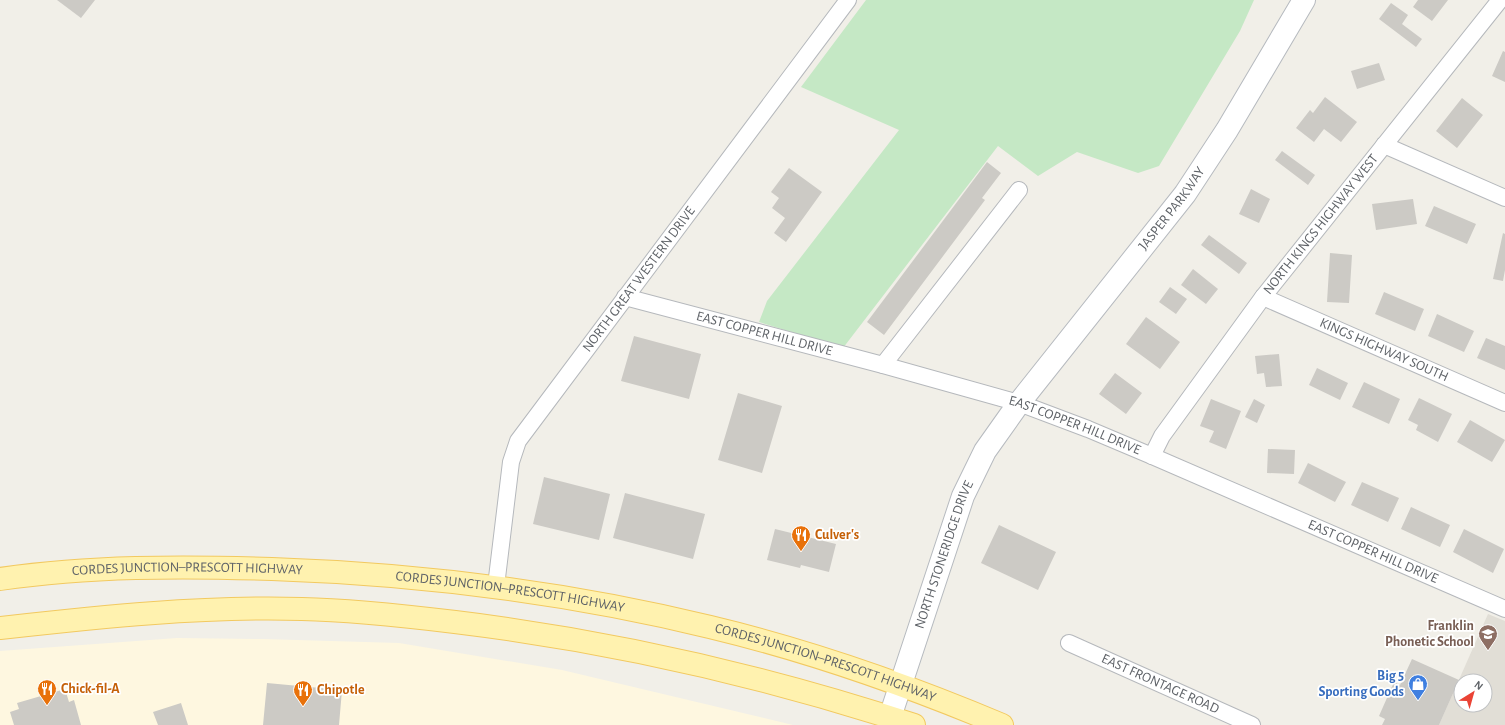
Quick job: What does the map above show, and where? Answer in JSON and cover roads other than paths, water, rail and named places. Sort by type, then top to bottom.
[{"type":"main road","name":"JASPER PARKWAY","points":[[1019,403],[1185,194],[1227,130],[1304,0]]},
{"type":"main road","name":"NORTH STONERIDGE DRIVE","points":[[890,717],[963,496],[985,451],[1019,403]]},
{"type":"main road","name":"CORDES JUNCTION–PRESCOTT HIGHWAY","points":[[0,579],[144,568],[230,568],[329,571],[496,586],[606,604],[711,627],[865,672],[900,684],[1002,725]]},
{"type":"main road","points":[[0,628],[84,619],[212,610],[302,609],[404,616],[531,631],[661,656],[762,680],[914,725]]},
{"type":"street","name":"NORTH GREAT WESTERN DRIVE","points":[[496,586],[511,462],[518,441],[848,0]]},
{"type":"street","name":"NORTH KINGS HIGHWAY WEST","points":[[1152,456],[1162,436],[1263,297],[1500,0]]},
{"type":"street","points":[[1384,144],[1505,198]]},
{"type":"street","points":[[883,365],[1019,190]]},
{"type":"street","name":"EAST COPPER HILL DRIVE","points":[[625,297],[883,365],[1019,403],[1088,429],[1152,456],[1505,609]]},
{"type":"street","name":"KINGS HIGHWAY SOUTH","points":[[1263,297],[1505,403]]},
{"type":"street","name":"EAST FRONTAGE ROAD","points":[[1069,644],[1252,725]]},
{"type":"place","name":"Culver's","points":[[801,552]]},
{"type":"place","name":"Franklin Phonetic School","points":[[1488,651]]},
{"type":"place","name":"Big 5 Sporting Goods","points":[[1418,701]]},
{"type":"place","name":"Chick-fil-A","points":[[47,706]]},
{"type":"place","name":"Chipotle","points":[[303,707]]}]
